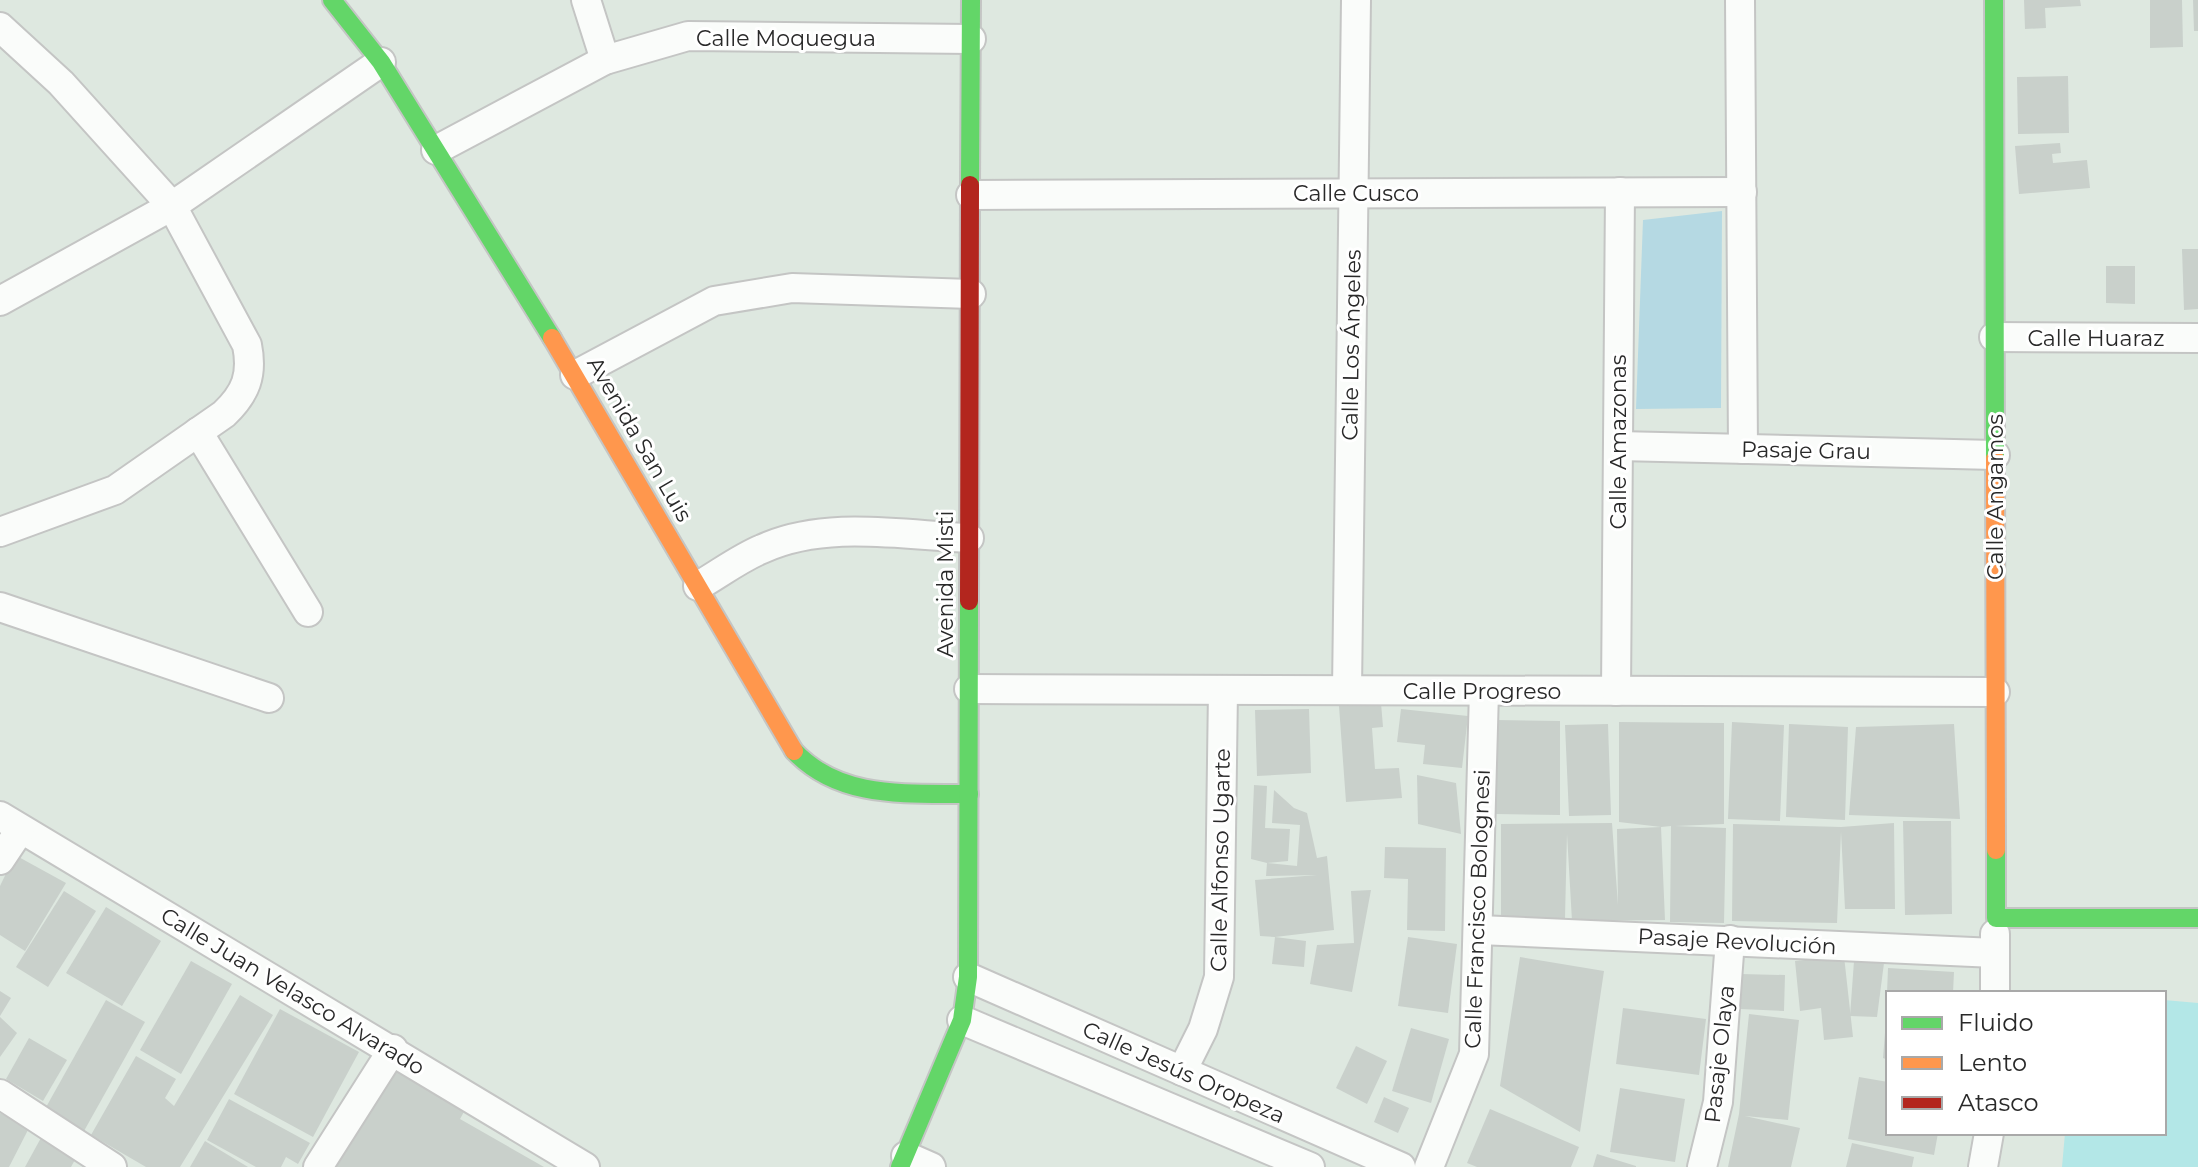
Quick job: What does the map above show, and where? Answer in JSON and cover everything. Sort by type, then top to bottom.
[{"type":"street","name":"Avenida San Luis","points":[[332,0],[381,62],[575,375],[795,753],[813,771],[834,784],[858,790],[969,794]]},
{"type":"street","points":[[586,0],[605,60]]},
{"type":"street","name":"Avenida Misti","points":[[912,1163],[962,1020],[968,977],[971,0]]},
{"type":"street","name":"Calle Los Ángeles","points":[[1347,690],[1356,0]]},
{"type":"street","points":[[1740,0],[1743,449]]},
{"type":"street","name":"Calle Angamos","points":[[1994,0],[1995,991]]},
{"type":"street","points":[[0,27],[61,83],[172,206],[247,345],[250,364],[248,383],[238,401],[115,490],[0,532]]},
{"type":"street","name":"Calle Moquegua","points":[[436,150],[605,60],[688,36],[971,39]]},
{"type":"street","points":[[0,301],[172,206],[381,62]]},
{"type":"street","name":"Calle Amazonas","points":[[1616,691],[1620,192]]},
{"type":"street","name":"Calle Cusco","points":[[971,195],[1742,192]]},
{"type":"street","points":[[575,375],[714,301],[792,288],[971,294]]},
{"type":"street","name":"Calle Huaraz","points":[[1994,337],[2198,338]]},
{"type":"street","points":[[198,432],[308,612]]},
{"type":"street","name":"Pasaje Grau","points":[[1618,446],[1995,455]]},
{"type":"street","points":[[698,586],[761,549],[793,538],[834,532],[969,538]]},
{"type":"street","points":[[0,607],[269,698]]},
{"type":"street","name":"Calle Progreso","points":[[969,689],[1995,692]]},
{"type":"street","name":"Calle Alfonso Ugarte","points":[[1182,1071],[1203,1029],[1219,977],[1223,690]]},
{"type":"street","name":"Calle Francisco Bolognesi","points":[[1429,1167],[1474,1054],[1484,691]]},
{"type":"street","points":[[0,860],[10,823]]},
{"type":"street","name":"Calle Juan Velasco Alvarado","points":[[10,823],[393,1049],[585,1167]]},
{"type":"street","points":[[1996,918],[2198,918]]},
{"type":"street","name":"Pasaje Revolución","points":[[1479,930],[1995,953]]},
{"type":"street","name":"Pasaje Olaya","points":[[1702,1167],[1718,1102],[1730,940]]},
{"type":"street","name":"Calle Jesús Oropeza","points":[[968,977],[1401,1167]]},
{"type":"street","name":"Calle Jesús Oropeza","points":[[962,1020],[1310,1167]]},
{"type":"street","points":[[318,1167],[393,1049]]},
{"type":"street","points":[[0,1094],[112,1167]]},
{"type":"street","points":[[1983,1167],[1989,1135]]},
{"type":"shaded area","points":[[1722,211],[1721,408],[1636,409],[1643,220]]},
{"type":"shaded area","points":[[2166,1000],[2198,1003],[2198,1167],[2062,1167],[2065,1135],[2166,1135]]},
{"type":"building","points":[[2024,0],[2080,0],[2081,6],[2045,8],[2046,28],[2025,29]]},
{"type":"building","points":[[2150,0],[2182,0],[2183,47],[2150,48]]},
{"type":"building","points":[[2193,0],[2198,0],[2198,31],[2194,31]]},
{"type":"building","points":[[2068,76],[2069,133],[2018,134],[2017,77]]},
{"type":"building","points":[[2060,143],[2061,153],[2052,154],[2053,163],[2087,160],[2090,188],[2019,194],[2015,146]]},
{"type":"building","points":[[2182,249],[2198,249],[2198,309],[2184,310]]},
{"type":"building","points":[[2106,266],[2135,266],[2135,304],[2106,303]]},
{"type":"building","points":[[1381,703],[1383,727],[1372,728],[1375,769],[1399,768],[1402,798],[1346,802],[1339,706]]},
{"type":"building","points":[[1309,709],[1311,773],[1257,776],[1255,710]]},
{"type":"building","points":[[1401,709],[1468,716],[1462,768],[1423,764],[1425,745],[1397,742]]},
{"type":"building","points":[[1496,720],[1560,721],[1560,815],[1496,814]]},
{"type":"building","points":[[1619,722],[1724,723],[1724,824],[1675,826],[1726,828],[1724,923],[1670,922],[1671,826],[1619,822]]},
{"type":"building","points":[[1732,722],[1784,725],[1780,821],[1728,819]]},
{"type":"building","points":[[1608,724],[1611,815],[1569,816],[1565,725]]},
{"type":"building","points":[[1789,724],[1848,727],[1845,820],[1786,817]]},
{"type":"building","points":[[1954,724],[1960,819],[1849,815],[1856,727]]},
{"type":"building","points":[[1417,775],[1456,783],[1461,834],[1418,824]]},
{"type":"building","points":[[1254,785],[1267,786],[1265,828],[1290,829],[1288,861],[1267,863],[1251,859]]},
{"type":"building","points":[[1274,790],[1294,808],[1307,813],[1317,858],[1327,856],[1334,930],[1260,936],[1255,880],[1317,875],[1266,876],[1267,863],[1297,866],[1300,825],[1272,823]]},
{"type":"building","points":[[1903,821],[1951,821],[1952,914],[1905,915]]},
{"type":"building","points":[[1612,823],[1618,905],[1617,829],[1661,827],[1665,920],[1572,921],[1567,834],[1565,918],[1501,918],[1501,824]]},
{"type":"building","points":[[1894,823],[1895,909],[1845,909],[1841,832],[1837,923],[1732,921],[1733,824],[1841,827]]},
{"type":"building","points":[[1385,847],[1446,848],[1445,931],[1407,930],[1408,879],[1384,878]]},
{"type":"building","points":[[15,855],[66,883],[25,951],[0,935],[0,886]]},
{"type":"building","points":[[1371,890],[1352,992],[1310,984],[1317,945],[1354,943],[1351,891]]},
{"type":"building","points":[[64,891],[96,911],[48,987],[16,967]]},
{"type":"building","points":[[106,907],[161,941],[122,1006],[66,973]]},
{"type":"building","points":[[1275,937],[1306,941],[1304,967],[1272,964]]},
{"type":"building","points":[[1408,937],[1457,944],[1448,1013],[1398,1006]]},
{"type":"building","points":[[1844,956],[1853,1037],[1824,1040],[1821,1008],[1800,1011],[1795,961]]},
{"type":"building","points":[[1520,957],[1604,971],[1580,1132],[1500,1086]]},
{"type":"building","points":[[191,961],[232,984],[181,1074],[140,1050]]},
{"type":"building","points":[[1854,961],[1884,963],[1877,1017],[1850,1016]]},
{"type":"building","points":[[1888,968],[1954,972],[1953,991],[1887,991]]},
{"type":"building","points":[[1741,974],[1785,975],[1784,1011],[1740,1009]]},
{"type":"building","points":[[0,991],[11,998],[0,1016]]},
{"type":"building","points":[[240,995],[273,1015],[180,1167],[146,1167],[91,1135],[136,1056],[176,1079],[165,1098],[174,1106]]},
{"type":"building","points":[[106,1000],[145,1022],[84,1131],[45,1109]]},
{"type":"building","points":[[1623,1008],[1706,1019],[1699,1075],[1616,1064]]},
{"type":"building","points":[[280,1009],[359,1052],[313,1137],[234,1094]]},
{"type":"building","points":[[1749,1014],[1799,1020],[1788,1120],[1745,1116],[1800,1128],[1791,1167],[1728,1167],[1739,1114]]},
{"type":"building","points":[[0,1017],[17,1033],[0,1057]]},
{"type":"building","points":[[1886,1020],[1886,1059],[1883,1058]]},
{"type":"building","points":[[1411,1028],[1449,1039],[1431,1103],[1392,1091]]},
{"type":"building","points":[[29,1038],[67,1060],[43,1101],[6,1079]]},
{"type":"building","points":[[1356,1046],[1387,1061],[1367,1104],[1336,1088]]},
{"type":"building","points":[[388,1064],[466,1108],[460,1119],[544,1167],[331,1167]]},
{"type":"building","points":[[1859,1077],[1886,1082],[1886,1135],[1938,1135],[1934,1155],[1848,1139]]},
{"type":"building","points":[[1620,1088],[1685,1099],[1675,1162],[1610,1152]]},
{"type":"building","points":[[1384,1097],[1409,1108],[1398,1133],[1374,1122]]},
{"type":"building","points":[[229,1099],[310,1143],[298,1164],[286,1157],[281,1167],[256,1167],[207,1140]]},
{"type":"building","points":[[1490,1109],[1579,1147],[1571,1167],[1477,1167],[1467,1163]]},
{"type":"building","points":[[0,1113],[29,1128],[9,1167],[0,1167]]},
{"type":"building","points":[[42,1136],[77,1156],[71,1167],[25,1167]]},
{"type":"building","points":[[205,1141],[248,1167],[190,1167]]},
{"type":"building","points":[[1852,1143],[1914,1157],[1912,1167],[1846,1167]]},
{"type":"building","points":[[1597,1154],[1636,1166],[1636,1167],[1593,1167]]},
{"type":"traffic: fast","points":[[332,0],[381,62],[552,338]]},
{"type":"traffic: fast","points":[[970,185],[971,0]]},
{"type":"traffic: fast","points":[[1994,0],[1995,459]]},
{"type":"traffic: fast","points":[[900,1167],[962,1020],[968,977],[969,601]]},
{"type":"traffic: fast","points":[[794,751],[812,767],[854,786],[899,793],[969,794]]},
{"type":"traffic: fast","points":[[1996,850],[1996,918],[2198,918]]},
{"type":"traffic: slow","points":[[552,338],[794,751]]},
{"type":"traffic: slow","points":[[1995,459],[1996,850]]},
{"type":"traffic: jam","points":[[969,601],[970,185]]}]
